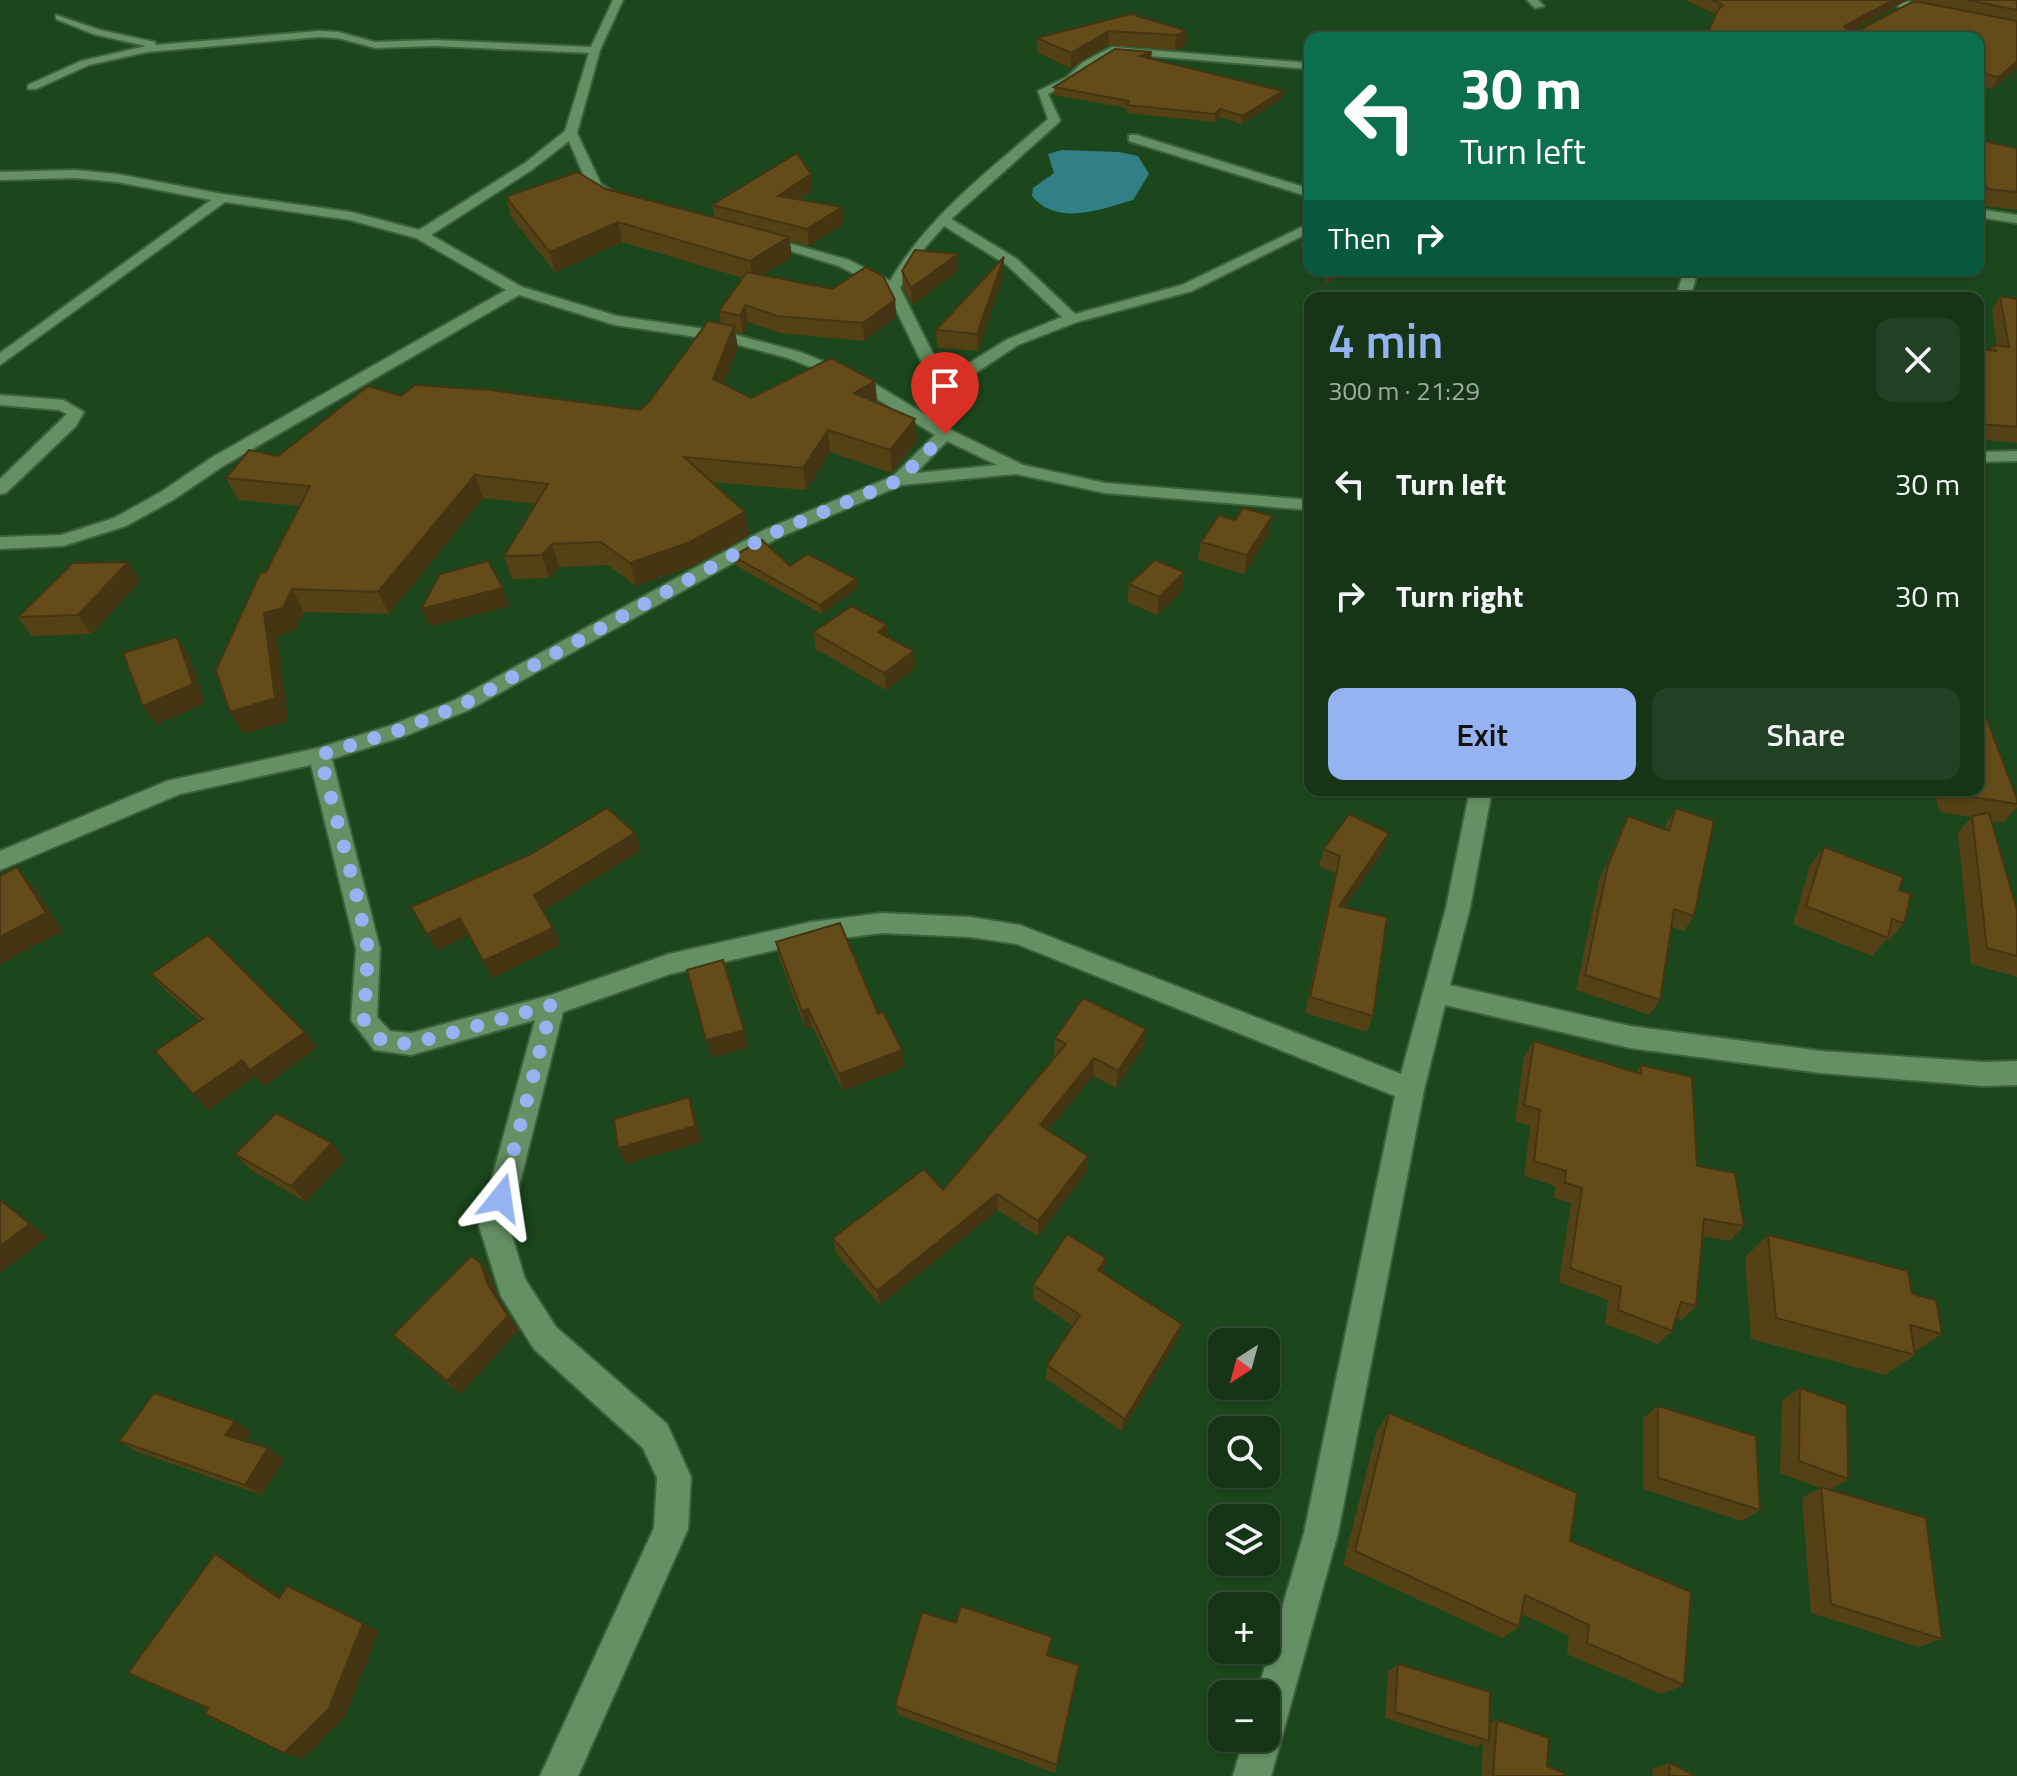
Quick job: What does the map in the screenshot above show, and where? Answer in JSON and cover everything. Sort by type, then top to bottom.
[{"type":"street","points":[[421,235],[529,166],[571,133],[595,50],[618,0]]},
{"type":"street","points":[[1882,0],[1909,3],[1922,9]]},
{"type":"street","points":[[1894,12],[1909,3]]},
{"type":"street","points":[[60,17],[97,32],[165,46]]},
{"type":"street","points":[[32,87],[85,63],[165,46],[319,34],[375,45],[435,43],[595,50]]},
{"type":"street","points":[[893,288],[915,250],[942,220],[1054,120],[1042,93],[1071,79],[1087,64],[1112,50],[1304,66]]},
{"type":"street","points":[[571,133],[596,186],[616,202],[630,206]]},
{"type":"street","points":[[1133,138],[1304,191]]},
{"type":"street","points":[[0,176],[89,176],[351,216],[421,235],[517,290],[615,320],[725,337],[794,355],[859,381],[945,434],[1018,469],[1105,488],[1304,505]]},
{"type":"street","points":[[0,360],[222,198]]},
{"type":"street","points":[[1984,214],[2017,219]]},
{"type":"street","points":[[942,220],[995,248],[1050,294],[1072,319]]},
{"type":"street","points":[[915,413],[941,387],[1013,342],[1072,319],[1187,288],[1304,230]]},
{"type":"street","points":[[743,236],[844,263],[893,288],[941,387]]},
{"type":"street","points":[[0,543],[63,540],[120,522],[167,496],[230,454],[517,290]]},
{"type":"street","points":[[0,400],[63,405],[76,412],[70,422],[0,489]]},
{"type":"street","points":[[899,480],[945,434]]},
{"type":"street","points":[[1984,457],[2017,456]]},
{"type":"street","points":[[0,861],[175,787],[320,755],[397,731],[462,705],[771,534],[899,480],[1018,469]]},
{"type":"street","points":[[320,755],[368,949],[364,1020],[383,1042],[411,1044],[552,1005],[669,964],[811,932],[882,923],[970,927],[1020,935],[1410,1090]]},
{"type":"street","points":[[1280,1680],[1321,1533],[1410,1090],[1458,908],[1480,796]]},
{"type":"street","points":[[1434,992],[1630,1037],[1821,1062],[1984,1074],[2017,1073]]},
{"type":"street","points":[[552,1005],[494,1226],[512,1286],[545,1338],[655,1436],[674,1477],[671,1529],[559,1776]]},
{"type":"street","points":[[1252,1776],[1259,1752]]},
{"type":"water","points":[[1062,150],[1119,152],[1138,156],[1149,174],[1133,200],[1080,213],[1054,211],[1032,196],[1033,188],[1054,173],[1048,154]]},
{"type":"building","points":[[1712,0],[1893,0],[1844,26],[1847,30],[1861,29],[1914,1],[2017,21],[2017,62],[1998,77],[1984,74],[1984,32],[1708,32],[1717,11],[1723,5]]},
{"type":"building","points":[[1968,0],[2017,0],[2017,10]]},
{"type":"building","points":[[1131,14],[1187,31],[1176,35],[1109,31],[1071,53],[1037,38]]},
{"type":"building","points":[[1115,49],[1152,52],[1140,56],[1283,91],[1242,116],[1220,109],[1215,114],[1127,105],[1129,101],[1054,87]]},
{"type":"building","points":[[1984,141],[2016,148],[2017,192],[1987,189]]},
{"type":"building","points":[[797,153],[811,174],[778,196],[842,207],[807,229],[712,205]]},
{"type":"building","points":[[577,172],[606,189],[789,237],[750,261],[618,222],[550,252],[506,197]]},
{"type":"building","points":[[915,250],[958,254],[911,288],[902,271]]},
{"type":"building","points":[[1004,257],[977,334],[936,330]]},
{"type":"building","points":[[866,267],[883,276],[895,300],[863,323],[777,316],[745,305],[740,316],[719,311],[747,272],[832,289]]},
{"type":"building","points":[[2000,296],[2017,299],[2017,427],[1984,424],[1984,350],[1996,351],[1993,345],[2009,347]]},
{"type":"building","points":[[708,321],[734,326],[713,379],[751,398],[831,358],[875,381],[854,393],[915,419],[890,450],[828,430],[803,468],[684,457],[745,512],[690,542],[630,563],[601,542],[552,544],[542,555],[504,556],[548,484],[475,475],[378,592],[292,589],[283,608],[264,613],[275,698],[230,712],[216,670],[260,573],[266,572],[310,486],[226,478],[249,450],[278,456],[368,386],[401,396],[415,385],[490,390],[640,410]]},
{"type":"building","points":[[1243,508],[1272,516],[1247,555],[1201,542],[1219,515],[1235,520]]},
{"type":"building","points":[[762,540],[790,566],[808,554],[856,579],[820,605],[733,556]]},
{"type":"building","points":[[1155,560],[1184,572],[1159,597],[1129,584]]},
{"type":"building","points":[[488,561],[503,588],[421,609],[440,574]]},
{"type":"building","points":[[128,562],[78,615],[18,617],[73,563]]},
{"type":"building","points":[[852,606],[887,625],[878,632],[914,651],[884,673],[813,632]]},
{"type":"building","points":[[177,637],[193,684],[143,706],[123,653]]},
{"type":"building","points":[[1984,712],[2017,799],[2017,804],[1967,796],[1984,796]]},
{"type":"building","points":[[607,808],[635,833],[534,895],[553,928],[483,961],[460,918],[427,934],[411,907],[531,854]]},
{"type":"building","points":[[1676,808],[1714,821],[1694,916],[1674,909],[1660,1000],[1585,975],[1608,865],[1628,816],[1669,831]]},
{"type":"building","points":[[1989,813],[2017,910],[2017,956],[1987,948],[1972,816]]},
{"type":"building","points":[[1349,814],[1389,833],[1339,906],[1387,917],[1373,1016],[1310,997],[1340,856],[1324,849]]},
{"type":"building","points":[[1824,847],[1903,877],[1899,890],[1911,894],[1904,923],[1892,919],[1888,938],[1806,906]]},
{"type":"building","points":[[17,867],[46,913],[0,937],[0,876]]},
{"type":"building","points":[[840,923],[878,1014],[883,1012],[902,1050],[839,1074],[808,1009],[802,1011],[776,942]]},
{"type":"building","points":[[208,935],[305,1032],[250,1070],[242,1060],[193,1094],[155,1051],[203,1019],[151,974]]},
{"type":"building","points":[[723,960],[744,1030],[706,1040],[687,970]]},
{"type":"building","points":[[1083,998],[1146,1029],[1118,1071],[1094,1058],[1040,1125],[1088,1156],[1038,1221],[997,1194],[877,1291],[833,1238],[924,1169],[943,1190],[1066,1044],[1055,1038]]},
{"type":"building","points":[[1534,1041],[1641,1074],[1641,1065],[1692,1077],[1697,1166],[1735,1173],[1744,1226],[1704,1219],[1696,1306],[1681,1302],[1672,1331],[1618,1310],[1621,1287],[1570,1268],[1582,1188],[1565,1183],[1566,1171],[1534,1161],[1540,1110],[1524,1105]]},
{"type":"building","points":[[689,1097],[695,1126],[618,1148],[614,1119]]},
{"type":"building","points":[[276,1113],[332,1143],[291,1186],[235,1154]]},
{"type":"building","points":[[0,1200],[30,1224],[0,1246]]},
{"type":"building","points":[[1067,1234],[1106,1258],[1098,1270],[1182,1324],[1125,1419],[1047,1365],[1080,1315],[1033,1285]]},
{"type":"building","points":[[1768,1235],[1908,1271],[1912,1294],[1936,1300],[1942,1334],[1910,1325],[1915,1355],[1776,1318]]},
{"type":"building","points":[[471,1256],[481,1263],[487,1283],[508,1316],[447,1381],[393,1335]]},
{"type":"building","points":[[1800,1388],[1847,1405],[1848,1479],[1799,1461]]},
{"type":"building","points":[[154,1393],[235,1421],[225,1435],[268,1448],[245,1485],[119,1441]]},
{"type":"building","points":[[1658,1406],[1756,1436],[1760,1510],[1658,1478]]},
{"type":"building","points":[[1389,1413],[1577,1493],[1570,1541],[1691,1592],[1684,1685],[1587,1643],[1589,1625],[1525,1595],[1519,1627],[1355,1551]]},
{"type":"building","points":[[1821,1487],[1926,1518],[1942,1639],[1831,1604]]},
{"type":"building","points":[[215,1554],[279,1598],[287,1586],[363,1623],[328,1710],[284,1753],[205,1714],[208,1708],[128,1673]]},
{"type":"building","points":[[961,1606],[1052,1637],[1047,1655],[1079,1665],[1057,1765],[895,1706],[922,1612],[956,1623]]},
{"type":"building","points":[[1398,1664],[1490,1692],[1489,1741],[1395,1712]]},
{"type":"building","points":[[1497,1720],[1549,1738],[1547,1766],[1564,1773],[1564,1776],[1493,1776]]},
{"type":"building","points":[[1670,1763],[1696,1776],[1669,1776]]},
{"type":"route","points":[[501,1198],[552,1005],[411,1044],[383,1042],[364,1020],[368,949],[320,755],[397,731],[462,705],[771,534],[899,480],[945,434]]}]
